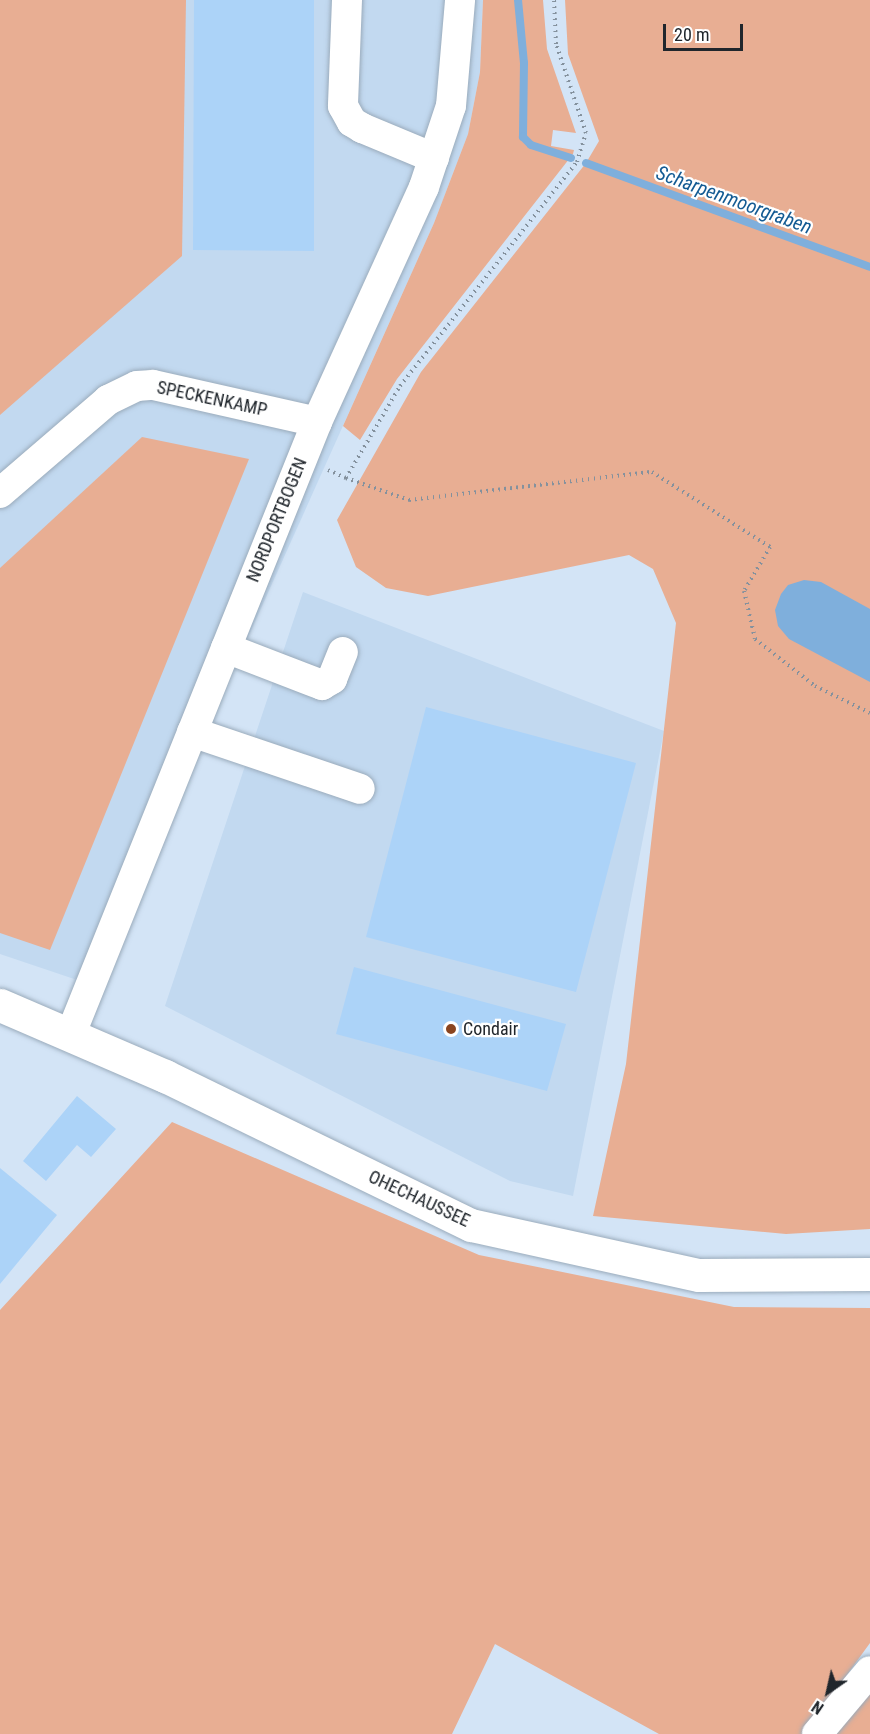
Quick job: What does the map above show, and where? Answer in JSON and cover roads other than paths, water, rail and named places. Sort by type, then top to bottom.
[{"type":"main road","name":"OHECHAUSSEE","points":[[0,1005],[178,1082],[471,1225],[699,1275],[870,1274]]},
{"type":"street","points":[[347,0],[343,106],[352,122],[362,128],[434,159]]},
{"type":"street","name":"NORDPORTBOGEN","points":[[70,1036],[302,458],[434,159],[451,106],[460,0]]},
{"type":"street","name":"SPECKENKAMP","points":[[0,493],[108,400],[137,386],[153,386],[317,422]]},
{"type":"street","points":[[226,648],[322,685],[332,679],[343,652]]},
{"type":"street","points":[[192,732],[360,789]]},
{"type":"street","points":[[817,1734],[870,1671]]},
{"type":"water","points":[[804,580],[821,582],[870,609],[870,682],[789,639],[778,626],[775,610],[781,594],[788,585]]},
{"type":"waterway","name":"Scharpenmoorgraben","points":[[518,0],[524,63],[523,137],[531,145],[571,158]]},
{"type":"waterway","name":"Scharpenmoorgraben","points":[[586,163],[870,267]]},
{"type":"place","name":"Condair","points":[[451,1029]]}]
